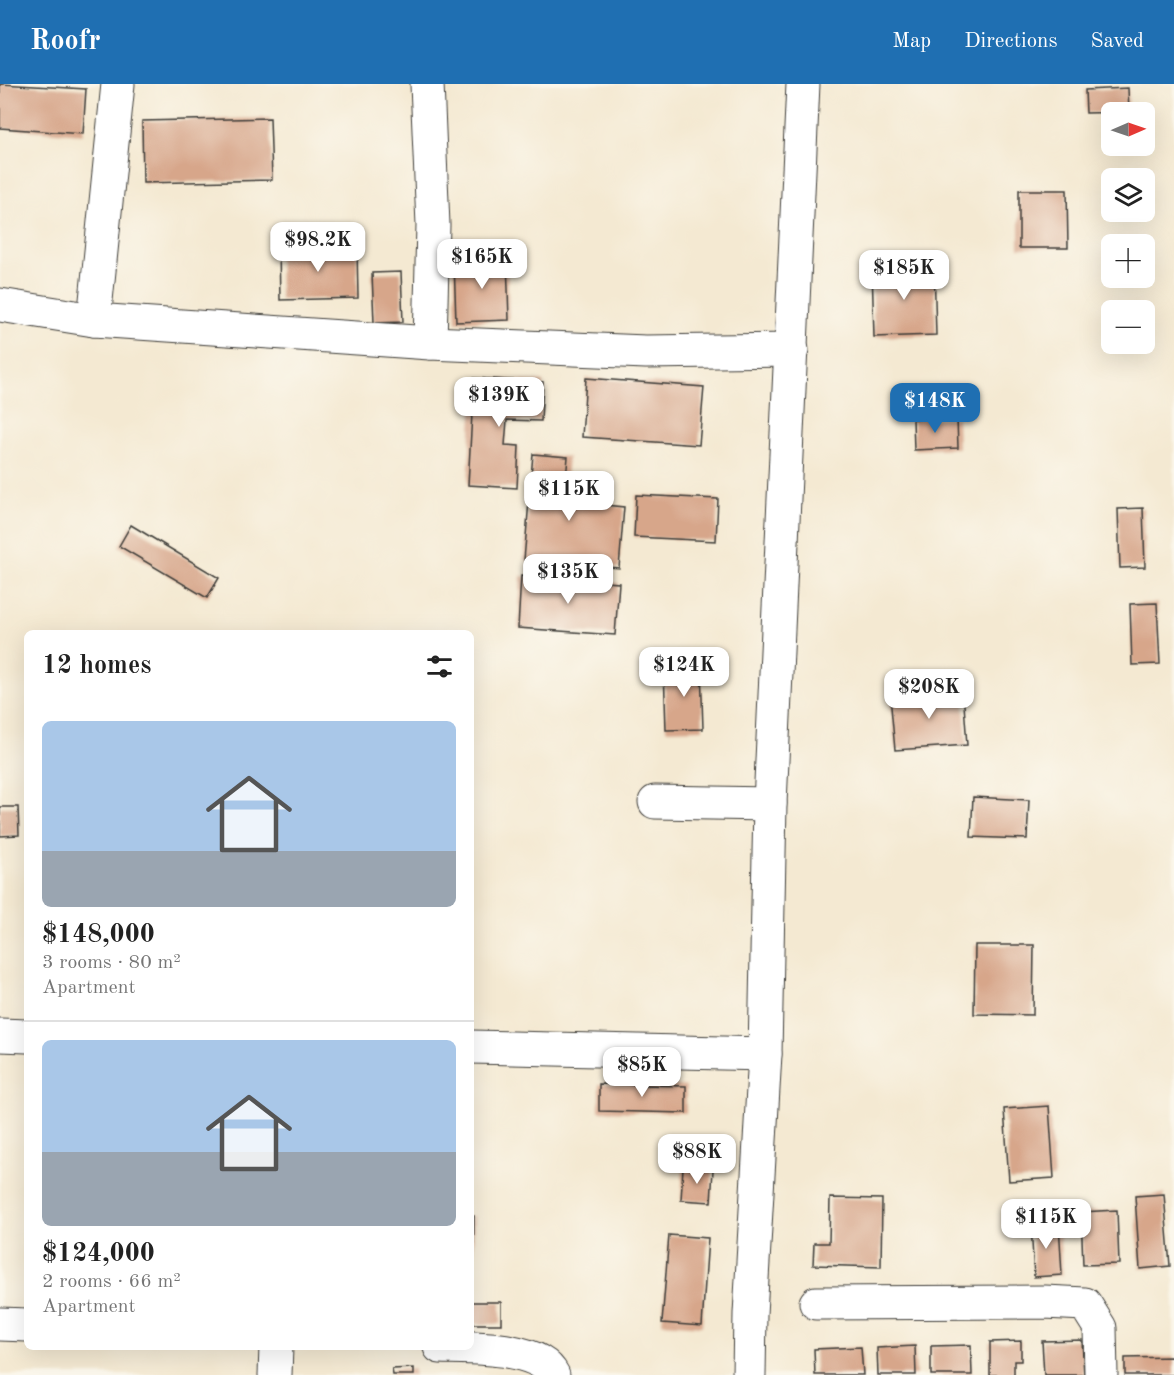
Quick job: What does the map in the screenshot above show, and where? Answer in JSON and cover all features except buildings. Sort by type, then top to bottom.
[{"type":"street","points":[[94,320],[118,84]]},
{"type":"street","points":[[427,84],[433,225],[430,343]]},
{"type":"street","points":[[749,1375],[750,1314],[765,1054],[770,804],[792,350],[802,84]]},
{"type":"street","points":[[0,305],[94,320],[430,343],[646,352],[792,350]]},
{"type":"street","points":[[655,802],[770,804]]},
{"type":"street","points":[[0,1035],[24,1036]]},
{"type":"street","points":[[474,1047],[765,1054]]},
{"type":"street","points":[[816,1303],[1085,1304],[1100,1328],[1101,1375]]},
{"type":"street","points":[[0,1324],[24,1326]]},
{"type":"street","points":[[474,1349],[523,1354],[537,1360],[551,1370],[553,1375]]},
{"type":"street","points":[[275,1375],[276,1350]]}]
